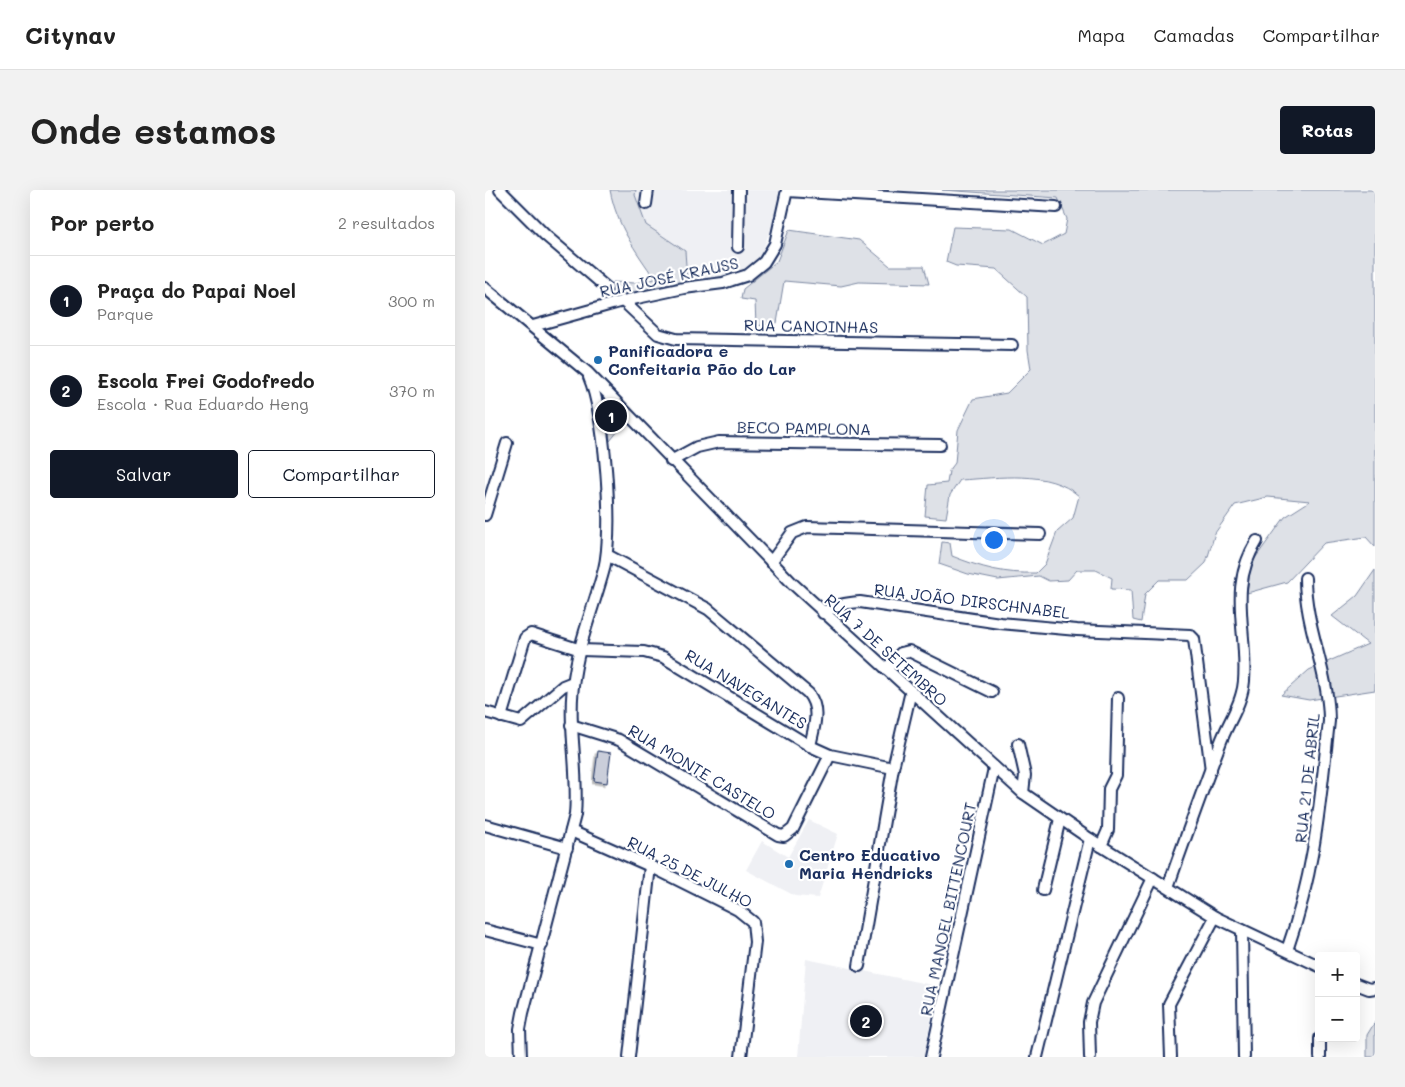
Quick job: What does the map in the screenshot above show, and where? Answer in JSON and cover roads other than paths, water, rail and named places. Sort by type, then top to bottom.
[{"type":"street","points":[[500,190],[545,235],[607,288]]},
{"type":"street","points":[[646,204],[648,190]]},
{"type":"street","points":[[738,247],[739,190]]},
{"type":"street","points":[[787,190],[1056,207]]},
{"type":"street","name":"RUA JOSÉ KRAUSS","points":[[533,326],[623,301],[684,288],[723,283],[748,275],[764,262],[775,244],[787,190]]},
{"type":"street","name":"RUA 7 DE SETEMBRO","points":[[485,288],[587,372],[671,461],[823,613],[1023,793],[1090,839],[1215,917],[1315,964]]},
{"type":"street","name":"RUA CANOINHAS","points":[[623,301],[658,334],[676,339],[1012,345]]},
{"type":"street","points":[[521,1057],[520,1028],[523,1013],[571,831],[576,785],[571,725],[573,682],[607,555],[607,495],[598,407],[587,372]]},
{"type":"street","points":[[598,407],[611,398]]},
{"type":"street","name":"BECO PAMPLONA","points":[[671,461],[697,446],[719,442],[940,445]]},
{"type":"street","points":[[485,515],[507,443]]},
{"type":"street","points":[[771,562],[792,533],[807,527],[1040,534]]},
{"type":"street","points":[[1168,887],[1243,690],[1244,649],[1239,595],[1240,581],[1248,554],[1257,540]]},
{"type":"street","points":[[607,555],[708,609],[808,694],[815,702],[817,712],[811,746]]},
{"type":"street","name":"RUA 21 DE ABRIL","points":[[1287,950],[1304,900],[1316,844],[1329,721],[1329,701],[1305,601],[1305,578]]},
{"type":"street","name":"RUA JOÃO DIRSCHNABEL","points":[[823,613],[833,606],[860,602],[1001,623],[1077,630],[1190,635],[1194,639],[1211,770]]},
{"type":"street","name":"RUA NAVEGANTES","points":[[501,717],[527,634],[581,650],[644,652],[663,657],[811,746],[830,755],[893,768]]},
{"type":"street","points":[[886,669],[901,653],[909,651],[992,692]]},
{"type":"street","points":[[485,712],[517,722],[525,720],[563,686],[573,682]]},
{"type":"street","points":[[859,966],[893,768],[911,692]]},
{"type":"street","points":[[1101,846],[1108,830],[1109,789],[1115,775],[1118,698]]},
{"type":"street","name":"RUA MONTE CASTELO","points":[[571,725],[619,740],[778,835],[785,836],[793,829],[830,755]]},
{"type":"street","points":[[1018,744],[1025,776],[1023,793]]},
{"type":"street","name":"RUA MANOEL BITTENCOURT","points":[[931,1057],[994,768]]},
{"type":"street","points":[[1043,890],[1060,819]]},
{"type":"street","points":[[485,825],[567,848]]},
{"type":"street","name":"RUA 25 DE JULHO","points":[[571,831],[650,866],[739,910],[753,922],[755,942],[741,1057]]},
{"type":"street","points":[[1037,1057],[1090,839]]},
{"type":"street","points":[[629,1057],[650,866]]},
{"type":"street","points":[[1090,1057],[1089,1022],[1093,1002],[1153,878]]},
{"type":"street","points":[[1171,1057],[1169,1004],[1215,917]]},
{"type":"street","points":[[485,930],[541,945]]},
{"type":"street","points":[[1242,930],[1244,1057]]},
{"type":"street","points":[[1360,986],[1369,989],[1375,988]]},
{"type":"street","points":[[1320,1042],[1320,1057]]},
{"type":"place","name":"Panificadora e Confeitaria Pão do Lar","points":[[598,360]]},
{"type":"place","name":"Praça do Papai Noel","points":[[611,416]]},
{"type":"place","name":"Centro Educativo Maria Hendricks","points":[[789,864]]},
{"type":"place","name":"Escola Frei Godofredo","points":[[866,1021]]}]
